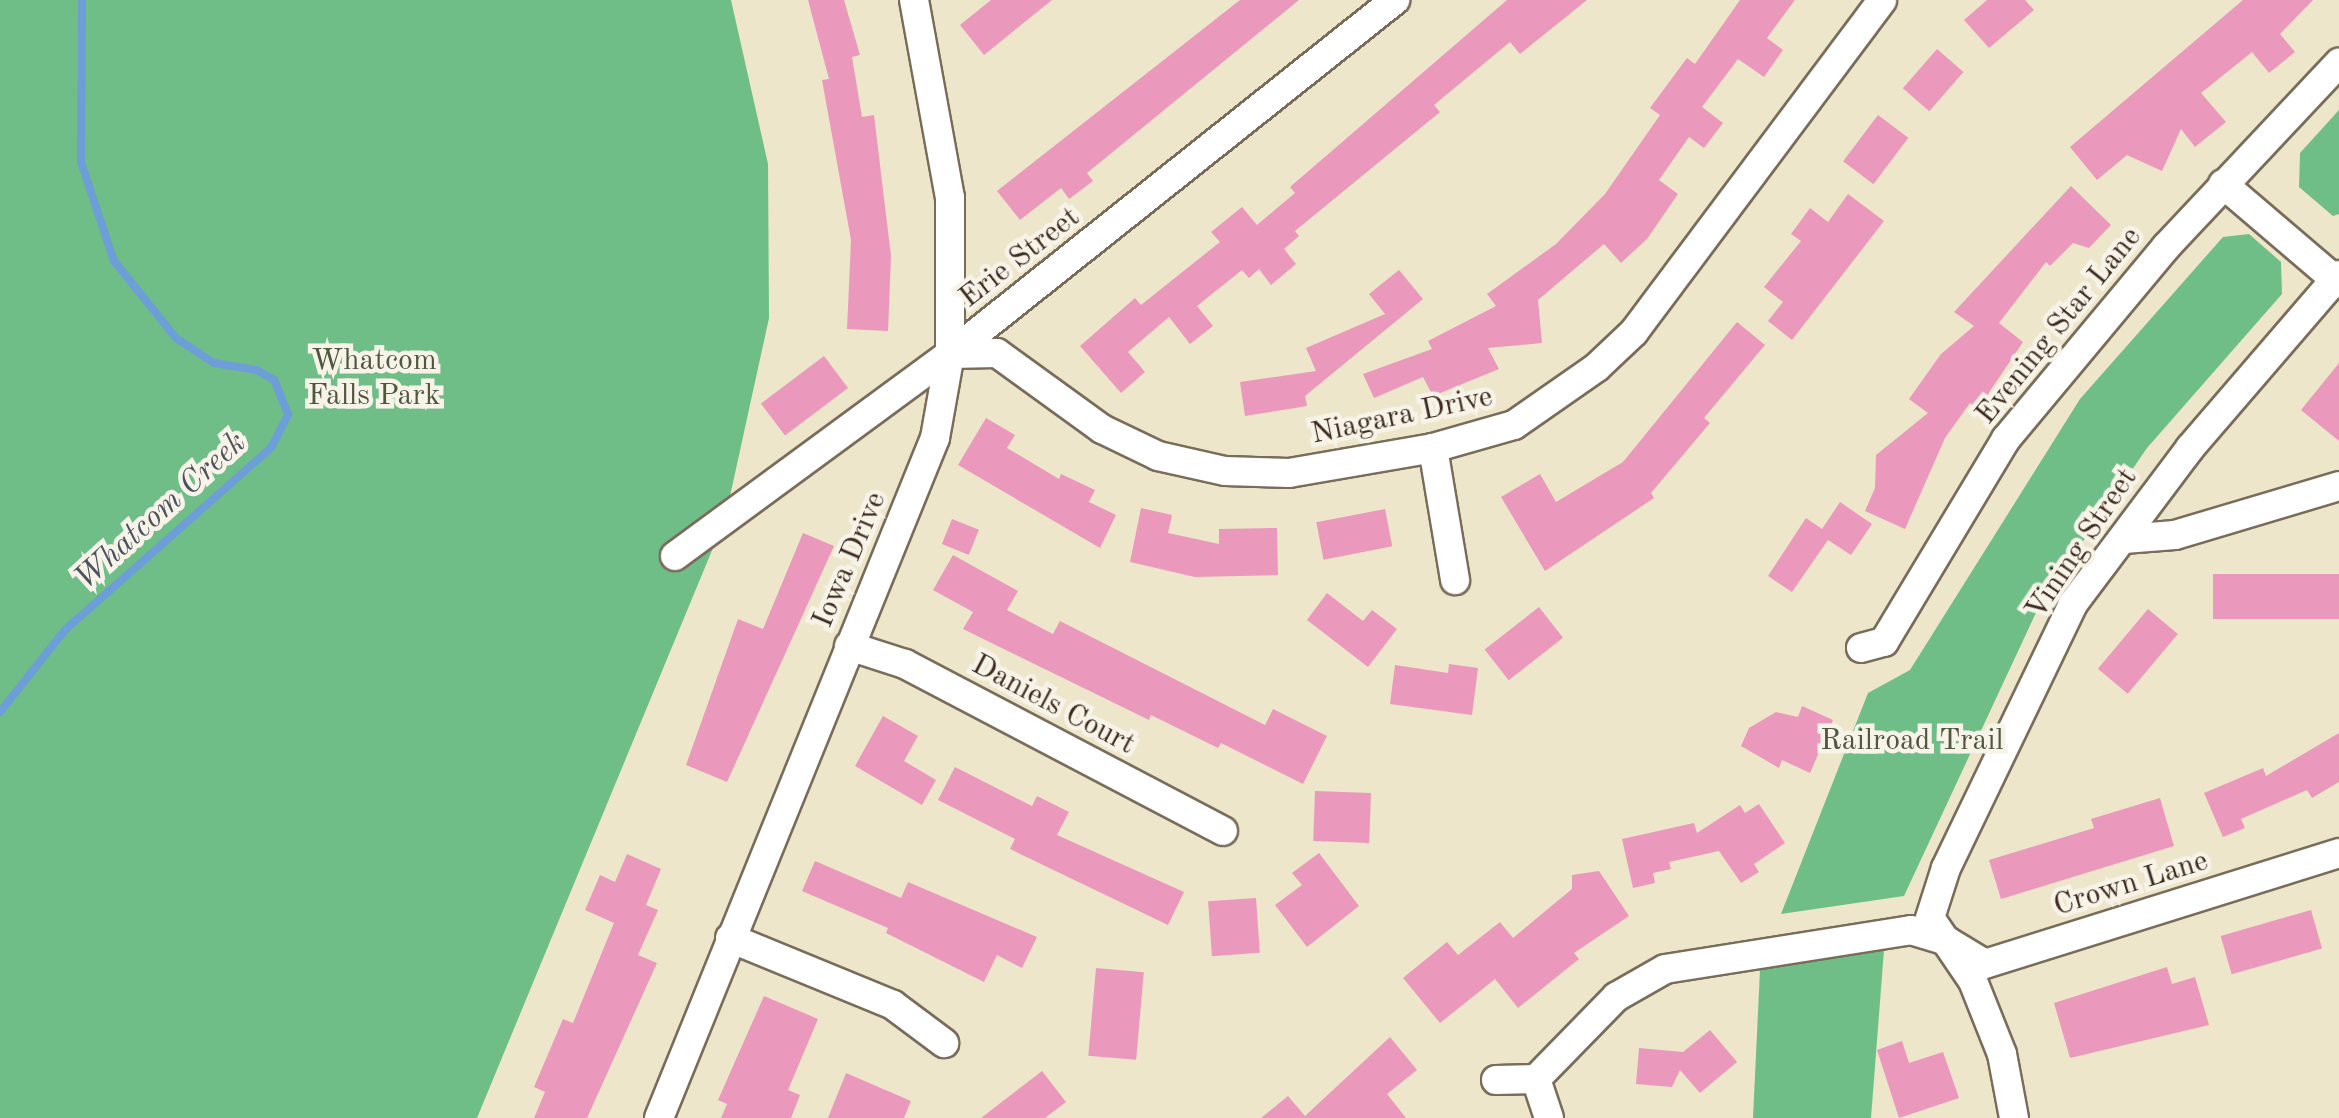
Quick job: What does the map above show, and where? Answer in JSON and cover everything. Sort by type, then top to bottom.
[{"type":"street","name":"Iowa Drive","points":[[660,1118],[934,438],[950,354],[950,198],[914,0]]},
{"type":"street","name":"Erie Street","points":[[676,556],[950,354],[1396,0]]},
{"type":"street","name":"Niagara Drive","points":[[950,354],[997,353],[1102,428],[1158,456],[1225,471],[1289,473],[1433,448],[1514,425],[1598,367],[1634,332],[1882,0]]},
{"type":"street","name":"Evening Star Lane","points":[[1861,648],[1884,642],[2006,439],[2223,184],[2339,63]]},
{"type":"street","points":[[2223,184],[2338,279]]},
{"type":"street","name":"Vining Street","points":[[1947,941],[1930,918],[1946,868],[2072,604],[2190,448],[2338,279]]},
{"type":"street","points":[[1433,448],[1455,580]]},
{"type":"street","points":[[2124,539],[2175,535],[2339,486]]},
{"type":"street","name":"Daniels Court","points":[[850,646],[905,664],[1223,831]]},
{"type":"street","name":"Crown Lane","points":[[1536,1079],[1616,997],[1665,969],[1911,930],[1947,941],[1985,964],[2339,853]]},
{"type":"street","points":[[730,938],[893,1005],[944,1043]]},
{"type":"street","points":[[1947,941],[1973,981],[2002,1054],[2014,1118]]},
{"type":"street","points":[[1496,1080],[1536,1079],[1549,1118]]},
{"type":"green space","name":"Whatcom Falls Park","points":[[0,0],[731,0],[768,164],[769,318],[725,519],[477,1118],[0,1118]]},
{"type":"green space","points":[[2339,110],[2339,214],[2333,216],[2299,187],[2300,153]]},
{"type":"green space","name":"Railroad Trail","points":[[2249,234],[2281,262],[2282,294],[2147,448],[2040,604],[1904,896],[1781,914],[1868,693],[1910,670],[2080,399],[2223,237]]},
{"type":"green space","points":[[1884,950],[1871,1118],[1753,1118],[1760,970]]},
{"type":"building","points":[[808,0],[844,0],[860,55],[852,57],[862,117],[874,115],[891,256],[888,331],[847,329],[851,240],[822,80],[829,79]]},
{"type":"building","points":[[991,0],[1052,0],[984,55],[960,25]]},
{"type":"building","points":[[1240,0],[1299,0],[1087,173],[1093,181],[1069,199],[1061,188],[1020,220],[997,191]]},
{"type":"building","points":[[1507,0],[1587,0],[1520,54],[1510,42],[1434,105],[1440,112],[1295,231],[1299,236],[1284,249],[1296,264],[1271,285],[1259,269],[1249,278],[1242,270],[1197,306],[1213,326],[1190,344],[1169,317],[1128,352],[1145,372],[1121,393],[1080,346],[1135,298],[1141,305],[1220,242],[1211,232],[1242,207],[1257,225],[1295,193],[1290,187]]},
{"type":"building","points":[[1740,0],[1795,0],[1767,38],[1783,50],[1764,77],[1738,59],[1702,107],[1723,123],[1704,148],[1689,137],[1659,180],[1678,194],[1647,239],[1621,263],[1604,244],[1538,300],[1542,343],[1488,348],[1499,369],[1433,396],[1423,377],[1374,398],[1363,374],[1432,349],[1428,341],[1496,306],[1487,294],[1556,244],[1605,194],[1660,115],[1650,108],[1687,58],[1695,64]]},
{"type":"building","points":[[1987,0],[2025,0],[2034,10],[1989,48],[1964,20]]},
{"type":"building","points":[[2243,0],[2313,0],[2280,34],[2295,52],[2269,73],[2252,52],[2201,93],[2226,122],[2195,147],[2181,129],[2162,171],[2127,155],[2097,180],[2070,147]]},
{"type":"building","points":[[1937,49],[1963,72],[1929,111],[1903,88]]},
{"type":"building","points":[[1878,115],[1908,138],[1873,184],[1843,161]]},
{"type":"building","points":[[2071,186],[2111,225],[2089,248],[2073,243],[2050,266],[2046,262],[1999,323],[2023,342],[1978,409],[1970,403],[1945,438],[1905,529],[1865,511],[1875,488],[1876,455],[1928,413],[1909,399],[1941,354],[1974,326],[1954,312]]},
{"type":"building","points":[[1848,194],[1884,221],[1792,340],[1768,321],[1783,302],[1764,287],[1801,241],[1791,234],[1810,208],[1828,222]]},
{"type":"building","points":[[1399,270],[1423,299],[1305,396],[1307,406],[1245,416],[1240,382],[1316,371],[1306,348],[1385,314],[1369,294]]},
{"type":"building","points":[[1737,322],[1765,345],[1704,418],[1710,423],[1651,493],[1654,498],[1545,571],[1501,497],[1540,474],[1556,502],[1623,462]]},
{"type":"building","points":[[824,356],[848,388],[785,435],[761,404]]},
{"type":"building","points":[[2339,363],[2339,441],[2301,410]]},
{"type":"building","points":[[986,418],[1015,435],[1007,448],[1059,479],[1061,474],[1095,490],[1089,502],[1116,515],[1100,548],[958,465]]},
{"type":"building","points":[[1840,502],[1872,524],[1851,555],[1828,540],[1792,592],[1768,576],[1806,518],[1822,529]]},
{"type":"building","points":[[1141,508],[1172,515],[1168,533],[1219,544],[1219,529],[1277,528],[1278,575],[1195,577],[1130,562]]},
{"type":"building","points":[[1385,509],[1392,546],[1324,560],[1316,522]]},
{"type":"building","points":[[952,519],[979,530],[969,555],[942,544]]},
{"type":"building","points":[[803,533],[834,546],[727,782],[686,765],[738,619],[763,629]]},
{"type":"building","points":[[953,555],[1018,591],[1007,610],[1053,634],[1060,621],[1265,725],[1273,709],[1327,736],[1303,784],[1221,743],[1218,748],[1151,715],[1149,720],[963,629],[973,612],[933,590]]},
{"type":"building","points":[[2213,574],[2339,574],[2339,619],[2213,619]]},
{"type":"building","points":[[1327,593],[1363,621],[1372,610],[1397,629],[1368,667],[1307,620]]},
{"type":"building","points":[[1539,607],[1563,638],[1509,680],[1485,649]]},
{"type":"building","points":[[2148,609],[2178,634],[2128,694],[2098,669]]},
{"type":"building","points":[[1449,664],[1478,668],[1472,715],[1390,704],[1395,665],[1448,673]]},
{"type":"building","points":[[1802,706],[1833,720],[1810,773],[1782,760],[1779,768],[1741,746],[1749,728],[1776,712],[1798,717]]},
{"type":"building","points":[[883,716],[918,736],[904,761],[936,780],[922,805],[855,766]]},
{"type":"building","points":[[2339,733],[2339,782],[2312,798],[2307,790],[2241,819],[2245,828],[2223,837],[2204,793],[2263,768],[2266,776]]},
{"type":"building","points":[[955,767],[1032,806],[1037,796],[1069,812],[1057,835],[1184,892],[1168,925],[1010,849],[1015,839],[938,800]]},
{"type":"building","points":[[1315,791],[1371,793],[1369,843],[1313,841]]},
{"type":"building","points":[[2160,798],[2174,846],[2001,899],[1989,860],[2094,828],[2091,819]]},
{"type":"building","points":[[1759,804],[1785,843],[1754,864],[1759,872],[1741,883],[1719,851],[1669,862],[1671,869],[1653,873],[1655,883],[1633,888],[1622,839],[1694,823],[1697,833],[1740,805],[1745,813]]},
{"type":"building","points":[[1319,853],[1359,906],[1307,947],[1275,905],[1302,885],[1292,873]]},
{"type":"building","points":[[627,854],[661,869],[646,905],[658,910],[638,955],[657,963],[587,1118],[534,1118],[545,1092],[534,1087],[563,1019],[573,1023],[614,923],[585,910],[600,875],[615,882]]},
{"type":"building","points":[[815,861],[901,898],[908,882],[1037,937],[1022,968],[997,955],[984,982],[886,933],[888,928],[802,891]]},
{"type":"building","points":[[1599,871],[1629,916],[1574,953],[1579,959],[1518,1008],[1495,979],[1440,1023],[1403,978],[1447,942],[1458,955],[1500,922],[1513,938],[1572,889],[1572,875]]},
{"type":"building","points":[[1256,898],[1260,953],[1212,956],[1208,901]]},
{"type":"building","points":[[2311,910],[2322,948],[2232,974],[2221,936]]},
{"type":"building","points":[[2167,967],[2172,984],[2195,977],[2209,1025],[2070,1058],[2054,1003]]},
{"type":"building","points":[[1096,968],[1144,972],[1136,1060],[1088,1056]]},
{"type":"building","points":[[764,996],[818,1019],[788,1090],[800,1095],[791,1118],[721,1118],[727,1104],[718,1100]]},
{"type":"building","points":[[1710,1030],[1737,1062],[1700,1093],[1680,1070],[1672,1087],[1636,1084],[1639,1048],[1683,1052]]},
{"type":"building","points":[[1390,1037],[1417,1070],[1387,1094],[1406,1118],[1261,1118],[1288,1096],[1305,1116]]},
{"type":"building","points":[[1902,1041],[1909,1063],[1943,1052],[1959,1098],[1899,1118],[1877,1050]]},
{"type":"building","points":[[1042,1071],[1066,1102],[1045,1118],[981,1118]]},
{"type":"building","points":[[846,1073],[911,1101],[904,1118],[828,1118]]},
{"type":"waterway","name":"Whatcom Creek","points":[[0,712],[65,630],[271,448],[288,414],[274,380],[257,370],[214,363],[176,338],[114,261],[81,162],[82,0]]}]
